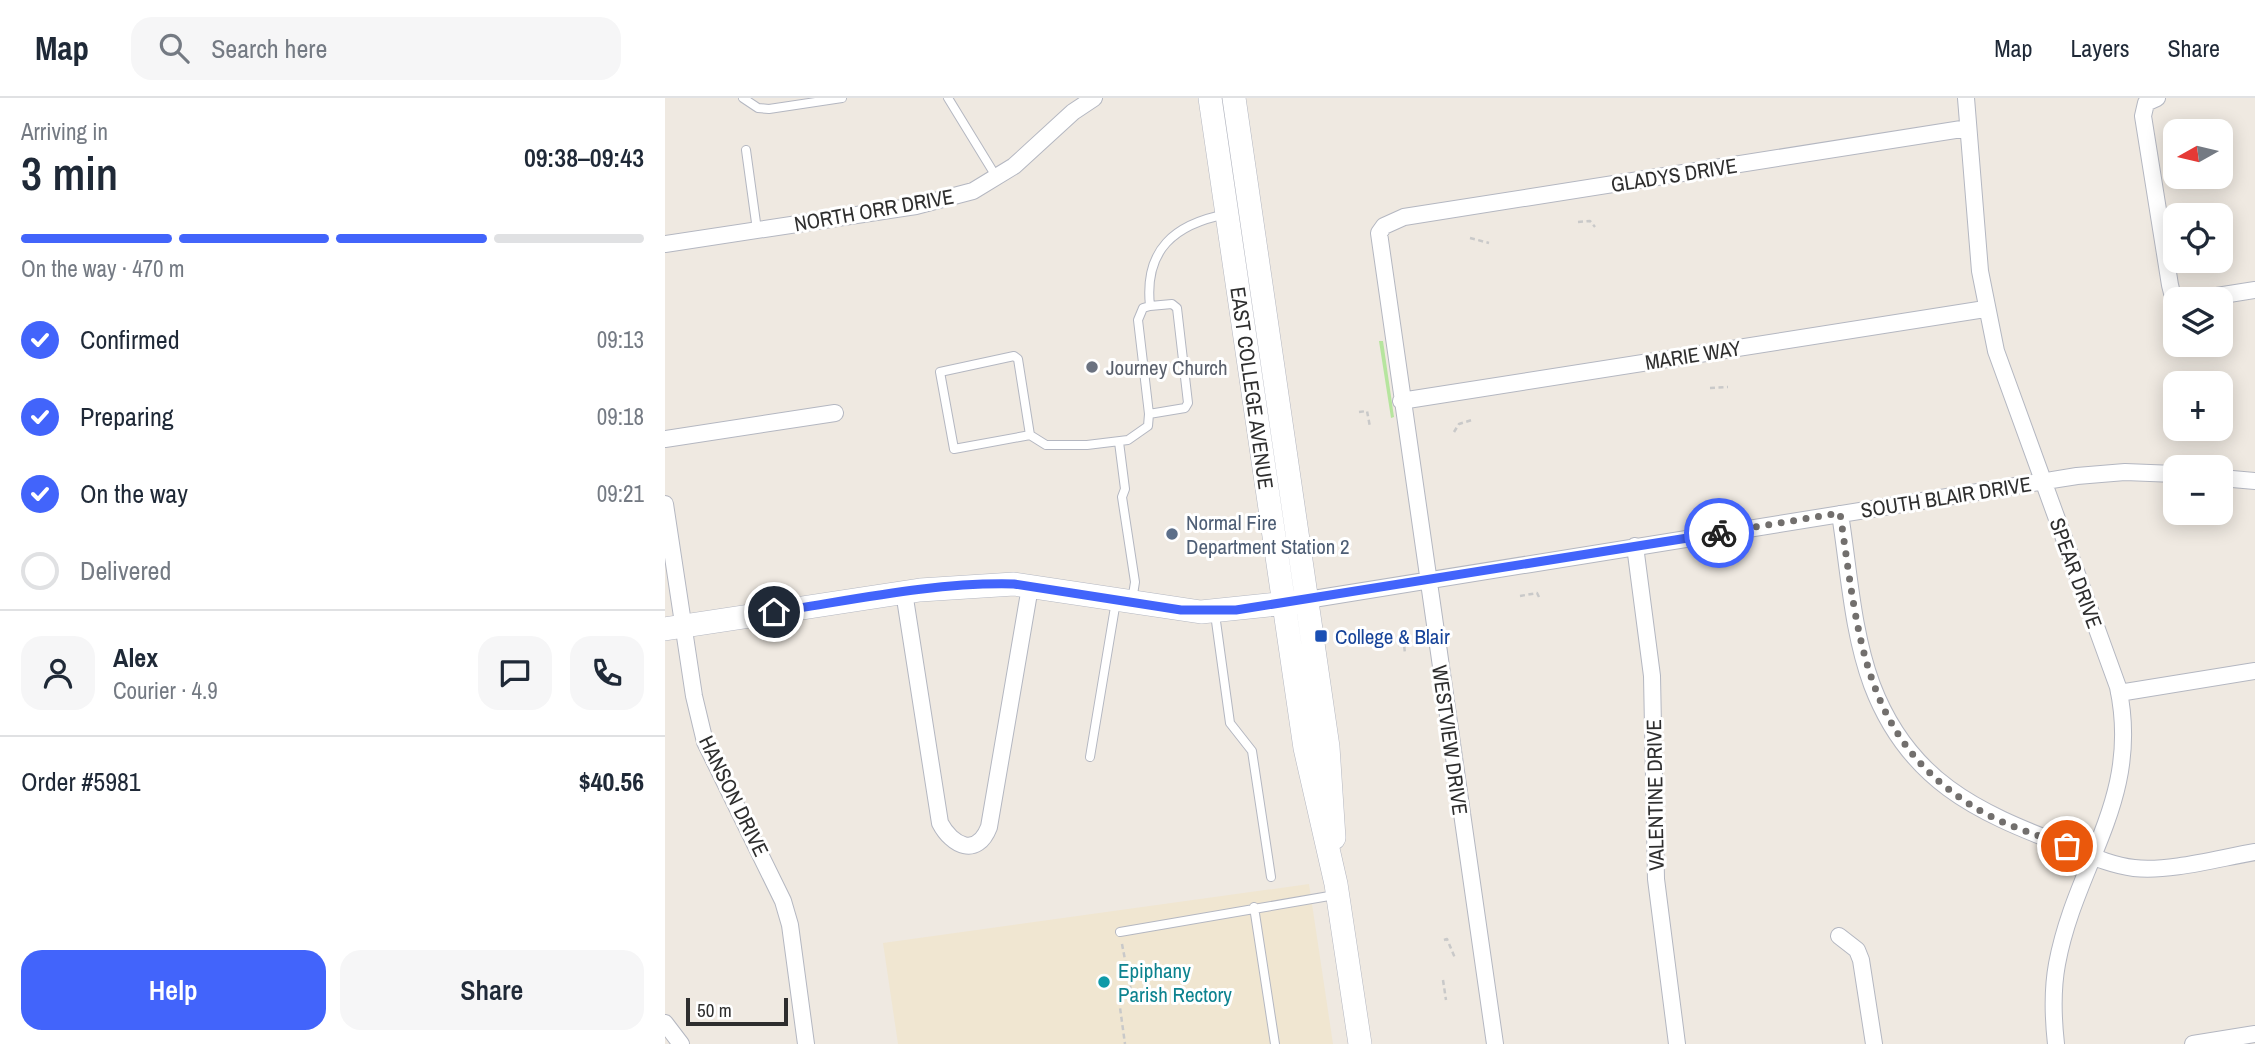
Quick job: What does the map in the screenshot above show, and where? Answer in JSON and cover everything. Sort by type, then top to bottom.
[{"type":"main road","name":"EAST COLLEGE AVENUE","points":[[1210,98],[1305,748],[1337,889],[1360,1044]]},
{"type":"main road","name":"EAST COLLEGE AVENUE","points":[[1234,98],[1328,747],[1337,889]]},
{"type":"main road","points":[[674,628],[904,592],[986,583],[1124,602],[1215,611],[1307,600]]},
{"type":"street","name":"NORTH ORR DRIVE","points":[[665,244],[935,202],[973,191],[997,178],[1073,112],[1094,98]]},
{"type":"street","name":"SPEAR DRIVE","points":[[1966,98],[1985,309],[2003,371],[2119,693],[2123,726],[2120,780],[2057,963],[2053,1004],[2056,1044]]},
{"type":"street","points":[[2151,101],[2143,116],[2171,287]]},
{"type":"street","name":"GLADYS DRIVE","points":[[1382,228],[1404,217],[1968,128]]},
{"type":"street","name":"WESTVIEW DRIVE","points":[[1382,228],[1378,241],[1495,1044]]},
{"type":"street","points":[[2233,293],[2255,290]]},
{"type":"street","name":"MARIE WAY","points":[[1401,401],[1985,309]]},
{"type":"street","points":[[665,439],[835,414]]},
{"type":"street","name":"SOUTH BLAIR DRIVE","points":[[1307,600],[2043,481],[2125,472],[2163,474]]},
{"type":"street","points":[[2233,479],[2255,481]]},
{"type":"street","name":"HANSON DRIVE","points":[[665,504],[674,628],[705,742],[783,901],[790,925],[806,1044]]},
{"type":"street","points":[[1840,513],[1863,656],[1884,709],[1905,744],[1936,779],[1989,815],[2107,862],[2146,868],[2255,852]]},
{"type":"street","name":"VALENTINE DRIVE","points":[[1635,546],[1652,676],[1656,878],[1677,1044]]},
{"type":"street","points":[[904,592],[940,823],[954,844],[962,846],[976,844],[986,836],[989,827],[1030,587]]},
{"type":"street","points":[[2119,693],[2255,671]]},
{"type":"street","points":[[1839,936],[1857,950],[1861,960],[1874,1044]]},
{"type":"street","points":[[665,1023],[681,1044]]},
{"type":"street","points":[[2193,1044],[2255,1034]]},
{"type":"lane","points":[[743,98],[758,108],[769,109],[842,98]]},
{"type":"lane","points":[[948,98],[997,178]]},
{"type":"lane","points":[[746,150],[757,230]]},
{"type":"lane","points":[[1150,306],[1147,281],[1151,267],[1166,243],[1197,221],[1250,211]]},
{"type":"lane","points":[[1030,436],[1016,357],[940,372],[954,449],[1030,436],[1046,445],[1119,442],[1141,434],[1148,426],[1149,414],[1137,320],[1143,308],[1172,304],[1177,308],[1188,404],[1185,408],[1149,414]]},
{"type":"lane","points":[[1090,757],[1124,602],[1135,582],[1122,498],[1125,489],[1119,442]]},
{"type":"lane","points":[[1215,611],[1230,723],[1252,751],[1272,877]]},
{"type":"lane","points":[[1121,932],[1337,889]]},
{"type":"lane","points":[[1254,907],[1275,1044]]},
{"type":"path","points":[[1578,222],[1590,221],[1595,228]]},
{"type":"path","points":[[1470,238],[1489,240],[1489,243]]},
{"type":"path","points":[[1710,388],[1728,387]]},
{"type":"path","points":[[1359,412],[1367,411],[1370,427]]},
{"type":"path","points":[[1454,432],[1459,424],[1472,420]]},
{"type":"path","points":[[1520,596],[1537,593],[1539,597]]},
{"type":"path","points":[[1398,645],[1404,644],[1405,654]]},
{"type":"path","points":[[1444,940],[1447,939],[1455,957]]},
{"type":"path","points":[[1124,955],[1131,991],[1118,993],[1125,1044]]},
{"type":"path","points":[[1443,980],[1446,1000]]},
{"type":"shaded area","points":[[1309,884],[1333,1044],[898,1044],[883,943]]},
{"type":"green space","points":[[1379,341],[1383,341],[1394,417],[1391,418]]},
{"type":"way so far","points":[[1719,533],[1840,513],[1863,656],[1873,687],[1889,720],[1905,744],[1936,779],[1959,797],[1989,815],[2067,846]]},
{"type":"place","name":"Journey Church","points":[[1092,367]]},
{"type":"place","name":"Normal Fire Department Station 2","points":[[1172,534]]},
{"type":"place","name":"College & Blair","points":[[1321,636]]},
{"type":"place","name":"Epiphany Parish Rectory","points":[[1104,982]]},
{"type":"route","points":[[774,612],[986,583],[1014,584],[1181,610],[1236,610],[1319,599],[1427,579],[1719,533]]}]
